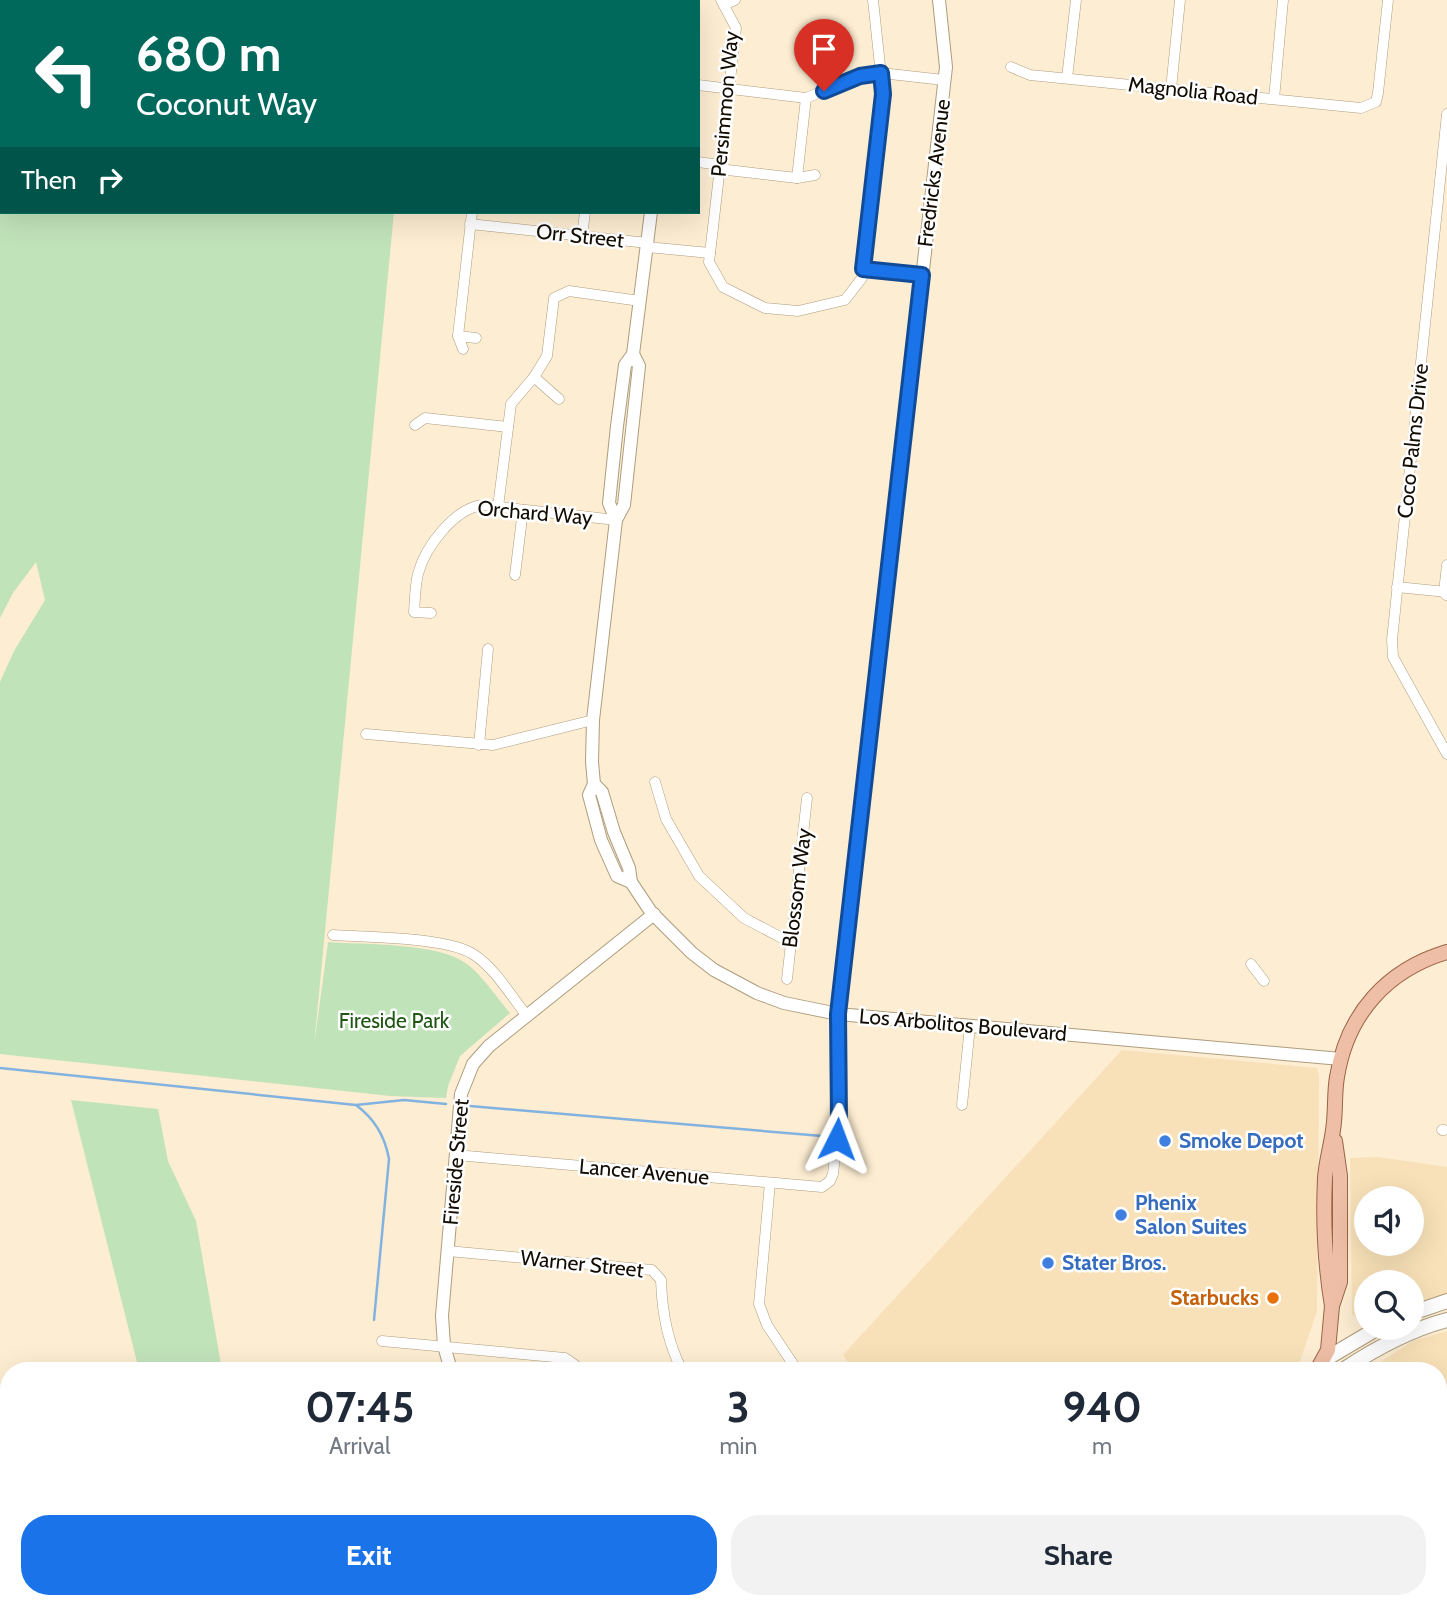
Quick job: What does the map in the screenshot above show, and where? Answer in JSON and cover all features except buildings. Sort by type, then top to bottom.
[{"type":"main road","points":[[1332,1306],[1340,1282],[1340,1273],[1335,1261],[1330,1216],[1333,1214],[1325,1176],[1334,1129],[1337,1076],[1341,1059],[1356,1020],[1381,987],[1414,963],[1447,952]]},
{"type":"main road","points":[[1323,1362],[1330,1339],[1332,1306],[1325,1268],[1340,1176],[1334,1129]]},
{"type":"main road","points":[[1424,1309],[1447,1301]]},
{"type":"main road","points":[[1355,1362],[1418,1328],[1447,1320]]},
{"type":"main road","points":[[1328,1362],[1360,1340]]},
{"type":"street","points":[[722,3],[735,0]]},
{"type":"street","points":[[710,253],[709,262],[723,287],[765,308],[798,311],[845,300],[862,278],[883,94],[873,0]]},
{"type":"street","name":"Fredricks Avenue","points":[[830,1181],[839,1120],[838,1014],[946,67],[939,0]]},
{"type":"street","points":[[1067,78],[1076,0]]},
{"type":"street","points":[[1171,89],[1180,0]]},
{"type":"street","points":[[1274,99],[1283,0]]},
{"type":"street","name":"Magnolia Road","points":[[1011,66],[1030,75],[1361,108],[1376,102],[1388,0]]},
{"type":"street","name":"Persimmon Way","points":[[710,253],[736,28],[722,3]]},
{"type":"street","points":[[700,85],[806,98],[860,76],[881,73],[944,80]]},
{"type":"street","points":[[797,178],[806,98]]},
{"type":"street","name":"Coco Palms Drive","points":[[1447,114],[1403,588],[1392,640],[1393,657],[1447,754]]},
{"type":"street","points":[[700,162],[797,178],[816,175]]},
{"type":"street","points":[[463,349],[458,336],[472,214]]},
{"type":"street","points":[[582,237],[585,214]]},
{"type":"street","name":"Los Arbolitos Boulevard","points":[[652,214],[633,355],[625,365],[617,426],[610,503],[616,520],[593,720],[592,762],[594,784],[602,792],[629,868],[631,882],[654,914],[692,953],[714,970],[757,993],[783,1003],[838,1014],[1341,1059]]},
{"type":"street","name":"Orr Street","points":[[470,224],[710,253]]},
{"type":"street","points":[[863,269],[922,275]]},
{"type":"street","points":[[498,507],[512,404],[547,356],[554,298],[569,291],[640,301]]},
{"type":"street","points":[[458,336],[477,338]]},
{"type":"street","points":[[534,377],[559,399]]},
{"type":"street","points":[[415,425],[425,418],[508,427]]},
{"type":"street","name":"Orchard Way","points":[[431,613],[414,612],[418,573],[426,554],[454,517],[469,507],[482,505],[616,520]]},
{"type":"street","points":[[515,575],[523,510]]},
{"type":"street","points":[[1403,588],[1446,594],[1447,565]]},
{"type":"street","points":[[479,745],[488,649]]},
{"type":"street","points":[[366,734],[493,746],[593,720]]},
{"type":"street","points":[[655,782],[666,818],[699,876],[744,918],[782,938],[790,939]]},
{"type":"street","name":"Blossom Way","points":[[787,979],[807,798]]},
{"type":"street","name":"Fireside Street","points":[[449,1362],[444,1346],[442,1316],[461,1094],[473,1064],[489,1045],[654,914]]},
{"type":"street","points":[[333,935],[442,943],[472,954],[484,964],[527,1016]]},
{"type":"street","points":[[1251,964],[1264,981]]},
{"type":"street","points":[[962,1105],[970,1026]]},
{"type":"street","name":"Lancer Avenue","points":[[456,1155],[822,1187],[830,1181]]},
{"type":"street","points":[[770,1183],[759,1304],[767,1325],[792,1362]]},
{"type":"street","name":"Warner Street","points":[[448,1251],[652,1270],[661,1280],[662,1311],[672,1352],[678,1362]]},
{"type":"street","points":[[382,1341],[565,1358],[571,1362]]},
{"type":"shaded area","points":[[1122,1050],[1317,1068],[1317,1311],[1299,1362],[848,1362],[843,1355]]},
{"type":"shaded area","points":[[1378,1157],[1447,1167],[1447,1295],[1424,1302],[1424,1270],[1354,1270],[1354,1316],[1350,1158]]},
{"type":"shaded area","points":[[1447,1331],[1447,1362],[1380,1362],[1413,1341],[1424,1340]]},
{"type":"green space","name":"Fireside Park","points":[[0,214],[394,214],[314,1046],[328,942],[420,948],[454,957],[478,974],[510,1013],[460,1056],[446,1098],[390,1096],[0,1054],[0,682],[14,651],[45,600],[36,562],[13,593],[0,618]]},
{"type":"green space","points":[[71,1100],[158,1109],[168,1161],[196,1221],[221,1362],[137,1362]]},
{"type":"waterway","points":[[0,1068],[356,1105],[404,1100],[446,1104]]},
{"type":"waterway","points":[[356,1105],[369,1116],[378,1129],[389,1159],[374,1320]]},
{"type":"waterway","points":[[470,1106],[822,1136]]},
{"type":"place","name":"Smoke Depot","points":[[1165,1141]]},
{"type":"place","name":"Phenix Salon Suites","points":[[1121,1215]]},
{"type":"place","name":"Stater Bros.","points":[[1048,1263]]},
{"type":"place","name":"Starbucks","points":[[1273,1298]]},
{"type":"route","points":[[824,91],[860,76],[881,73],[883,94],[863,269],[922,275],[838,1014],[837,1139]]}]
